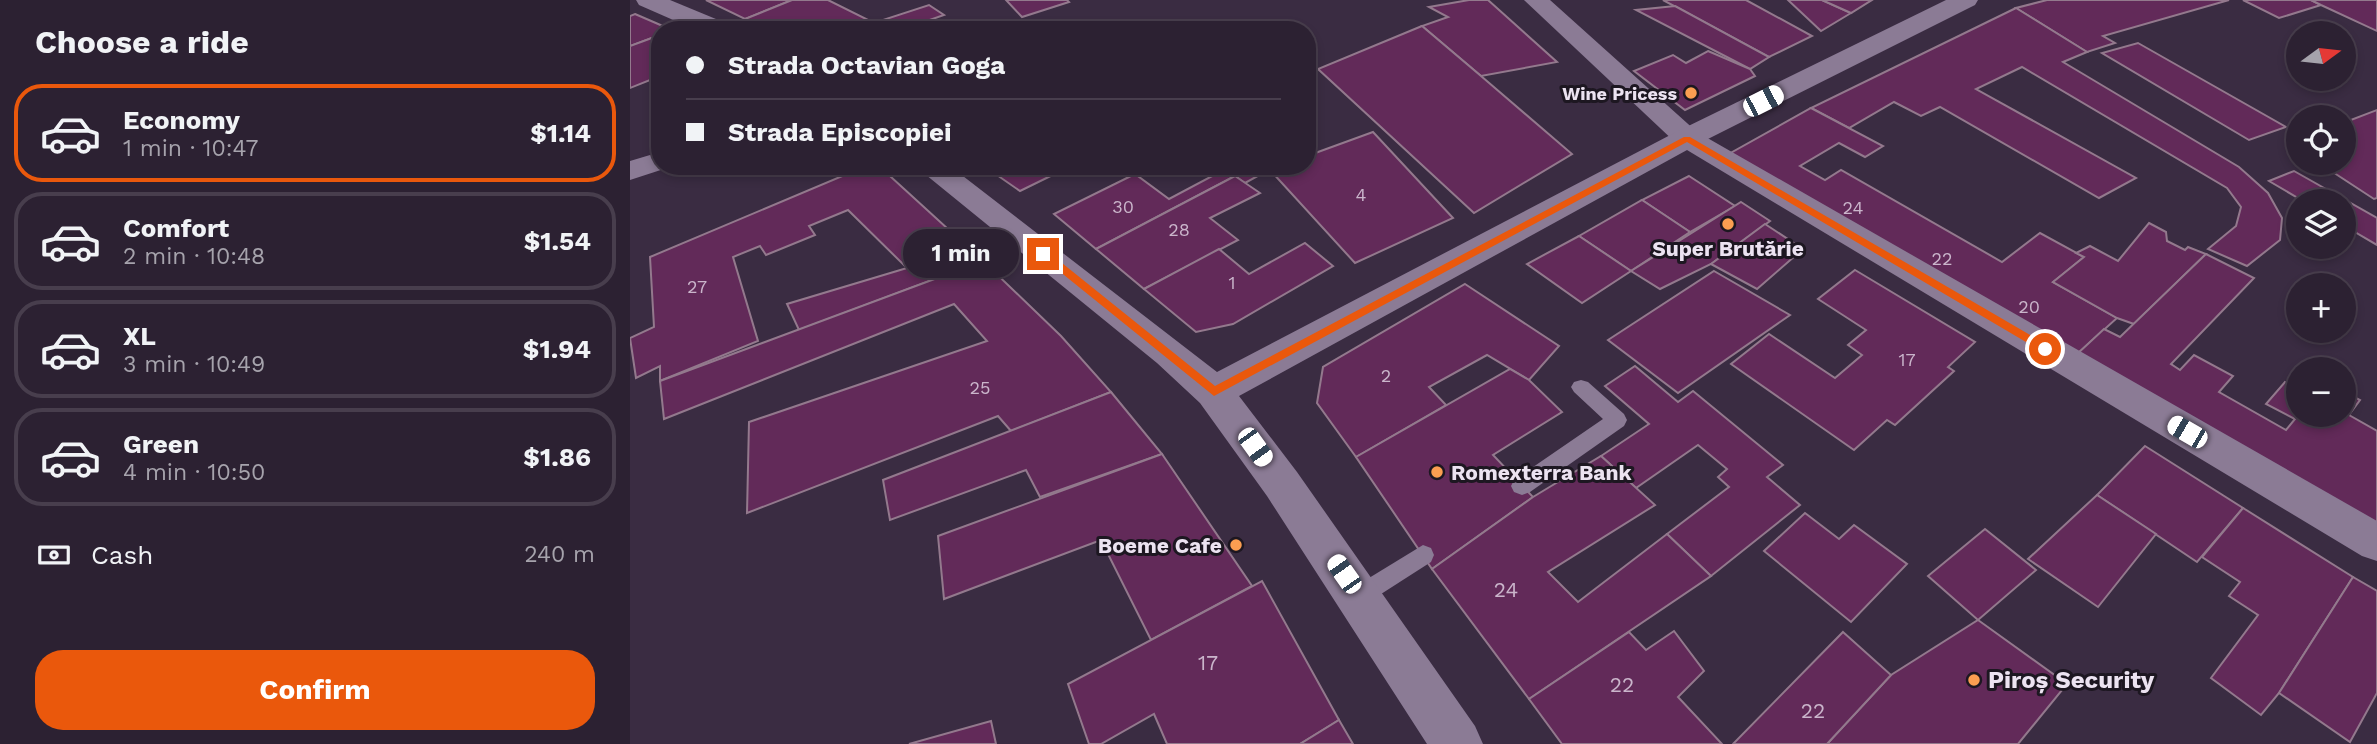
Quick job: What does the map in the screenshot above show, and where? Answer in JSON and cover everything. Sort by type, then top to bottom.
[{"type":"street","points":[[648,0],[698,21]]},
{"type":"street","points":[[1536,0],[1687,138],[2377,543]]},
{"type":"street","points":[[1214,392],[1687,138],[1966,0]]},
{"type":"street","points":[[630,171],[651,164]]},
{"type":"street","points":[[942,175],[1170,353],[1214,392],[1359,596],[1457,744]]},
{"type":"lane","points":[[1522,486],[1617,420],[1581,387]]},
{"type":"lane","points":[[1359,596],[1423,555]]},
{"type":"building","points":[[706,0],[792,0],[745,19]]},
{"type":"building","points":[[792,0],[828,0],[870,21],[749,21],[745,19]]},
{"type":"building","points":[[1006,0],[1067,0],[1069,2],[1022,17]]},
{"type":"building","points":[[1469,0],[1488,0],[1557,62],[1481,76],[1422,26],[1448,17],[1429,7]]},
{"type":"building","points":[[1663,0],[1746,0],[1812,36],[1769,57]]},
{"type":"building","points":[[1788,0],[1822,0],[1851,13],[1821,31]]},
{"type":"building","points":[[1822,0],[1872,0],[1851,13]]},
{"type":"building","points":[[2047,0],[2229,0],[2103,36],[2115,43],[2087,52],[2016,8]]},
{"type":"building","points":[[2243,0],[2311,0],[2321,5],[2279,18]]},
{"type":"building","points":[[2311,0],[2377,0],[2377,31],[2356,21]]},
{"type":"building","points":[[929,5],[944,15],[927,21],[880,21]]},
{"type":"building","points":[[1675,6],[1769,57],[1750,69],[1636,10]]},
{"type":"building","points":[[2016,8],[2087,52],[2063,62],[2239,167],[2268,193],[2282,218],[2280,240],[2247,266],[2208,249],[2236,226],[2241,207],[2227,188],[2022,67],[1976,89],[2136,178],[2099,198],[1940,107],[1921,116],[1894,102],[1849,128],[1811,108]]},
{"type":"building","points":[[635,14],[651,21],[651,38],[630,46],[630,16]]},
{"type":"building","points":[[1422,26],[1572,154],[1474,213],[1318,69]]},
{"type":"building","points":[[651,38],[651,80],[630,88],[630,46]]},
{"type":"building","points":[[2138,43],[2286,127],[2249,140],[2102,53]]},
{"type":"building","name":"Wine Pricess","points":[[1708,51],[1750,69],[1755,76],[1685,110],[1634,71],[1673,55],[1686,63]]},
{"type":"building","points":[[1811,108],[1883,146],[1865,157],[1839,143],[1800,166],[1825,180],[1841,170],[2002,262],[2040,233],[2084,257],[2053,282],[2117,318],[2076,355],[1727,155]]},
{"type":"building","points":[[2377,110],[2377,198],[2374,199],[2337,175],[2356,175],[2356,118]]},
{"type":"building","points":[[1373,132],[1453,218],[1355,263],[1275,175],[1316,175],[1316,153]]},
{"type":"building","points":[[2286,174],[2301,175],[2326,189],[2286,191],[2269,181]]},
{"type":"building","points":[[845,175],[889,175],[983,261],[799,330],[787,304],[907,268],[848,210],[809,226],[815,235],[766,255],[760,246],[733,257],[758,341],[660,381],[660,366],[636,378],[630,338],[654,327],[650,257]]},
{"type":"building","points":[[997,175],[1053,175],[1020,191]]},
{"type":"building","points":[[1133,175],[1169,199],[1214,175],[1260,175],[1245,183],[1235,176],[1096,249],[1054,214]]},
{"type":"building","points":[[1235,176],[1260,193],[1210,218],[1238,240],[1144,289],[1096,249]]},
{"type":"building","points":[[1689,176],[1735,206],[1690,232],[1642,200]]},
{"type":"building","points":[[1642,200],[1690,232],[1631,271],[1579,236]]},
{"type":"building","points":[[1741,202],[1770,221],[1711,264],[1660,289],[1631,271]]},
{"type":"building","points":[[2356,206],[2377,218],[2377,245],[2356,233]]},
{"type":"building","points":[[2149,223],[2166,232],[2167,241],[2185,250],[2188,247],[2206,254],[2134,324],[2117,318],[2053,282],[2084,257],[2076,253],[2090,246],[2118,261]]},
{"type":"building","points":[[1765,224],[1803,249],[1757,289],[1711,264]]},
{"type":"building","points":[[1579,236],[1631,271],[1582,303],[1527,264]]},
{"type":"building","points":[[1305,243],[1333,266],[1233,324],[1196,332],[1144,289],[1219,249],[1249,274]]},
{"type":"building","points":[[2206,254],[2254,278],[2171,364],[2180,370],[2194,355],[2233,376],[2219,392],[2286,430],[2288,427],[2356,427],[2356,419],[2377,431],[2377,529],[2076,355],[2104,329],[2120,337]]},
{"type":"building","points":[[983,261],[1061,336],[1111,392],[1011,431],[998,416],[747,513],[749,422],[987,341],[954,304],[664,419],[660,381]]},
{"type":"building","points":[[1855,270],[1975,342],[1948,367],[1954,371],[1895,425],[1887,420],[1854,450],[1731,364],[1769,334],[1835,378],[1862,355],[1848,345],[1866,330],[1818,299]]},
{"type":"building","points":[[1714,271],[1790,315],[1678,393],[1608,340]]},
{"type":"building","points":[[1465,284],[1559,346],[1529,380],[1487,355],[1429,387],[1446,405],[1356,457],[1317,403],[1323,367]]},
{"type":"building","points":[[1635,366],[1678,402],[1693,391],[1783,465],[1767,477],[1800,505],[1711,576],[1667,534],[1729,487],[1718,477],[1727,469],[1698,445],[1636,488],[1601,456],[1649,424],[1605,386]]},
{"type":"building","name":"Romexterra Bank","points":[[1510,369],[1529,380],[1562,412],[1493,455],[1533,497],[1432,569],[1356,457]]},
{"type":"building","points":[[2286,383],[2286,414],[2266,404]]},
{"type":"building","points":[[1111,392],[1162,454],[1040,497],[1026,470],[890,520],[883,480]]},
{"type":"building","points":[[2145,446],[2243,508],[2197,562],[2097,495]]},
{"type":"building","points":[[1162,454],[1252,586],[1151,640],[1101,540],[944,599],[938,536]]},
{"type":"building","points":[[1601,456],[1655,505],[1548,572],[1578,602],[1667,534],[1711,576],[1529,699],[1432,569],[1533,497]]},
{"type":"building","points":[[2097,495],[2156,534],[2098,607],[2028,559]]},
{"type":"building","points":[[2243,508],[2353,577],[2279,693],[2261,715],[2211,678],[2258,615],[2229,596],[2240,582],[2202,557]]},
{"type":"building","points":[[1805,513],[1839,539],[1854,525],[1907,564],[1851,622],[1764,551]]},
{"type":"building","points":[[1985,529],[2036,570],[1978,620],[1928,576]]},
{"type":"building","points":[[2353,577],[2377,591],[2377,693],[2350,742],[2279,693]]},
{"type":"building","points":[[1262,581],[1339,720],[1300,744],[1167,744],[1154,714],[1101,744],[1089,744],[1068,684]]},
{"type":"building","name":"Piroș Security","points":[[1978,620],[2067,684],[2018,744],[1827,744],[1891,675]]},
{"type":"building","points":[[1674,631],[1704,671],[1678,697],[1722,744],[1562,744],[1529,699],[1629,632],[1646,650]]},
{"type":"building","points":[[1843,632],[1891,675],[1827,744],[1733,744]]},
{"type":"building","points":[[1339,720],[1353,744],[1300,744]]},
{"type":"building","points":[[991,721],[996,744],[909,744]]},
{"type":"place","name":"Wine Pricess","points":[[1691,93]]},
{"type":"place","name":"Super Brutărie","points":[[1728,224]]},
{"type":"place","name":"Romexterra Bank","points":[[1437,472]]},
{"type":"place","name":"Boeme Cafe","points":[[1236,545]]},
{"type":"place","name":"Piroș Security","points":[[1974,680]]},
{"type":"route","points":[[1043,254],[1170,353],[1214,392],[1687,138],[2045,349]]}]
